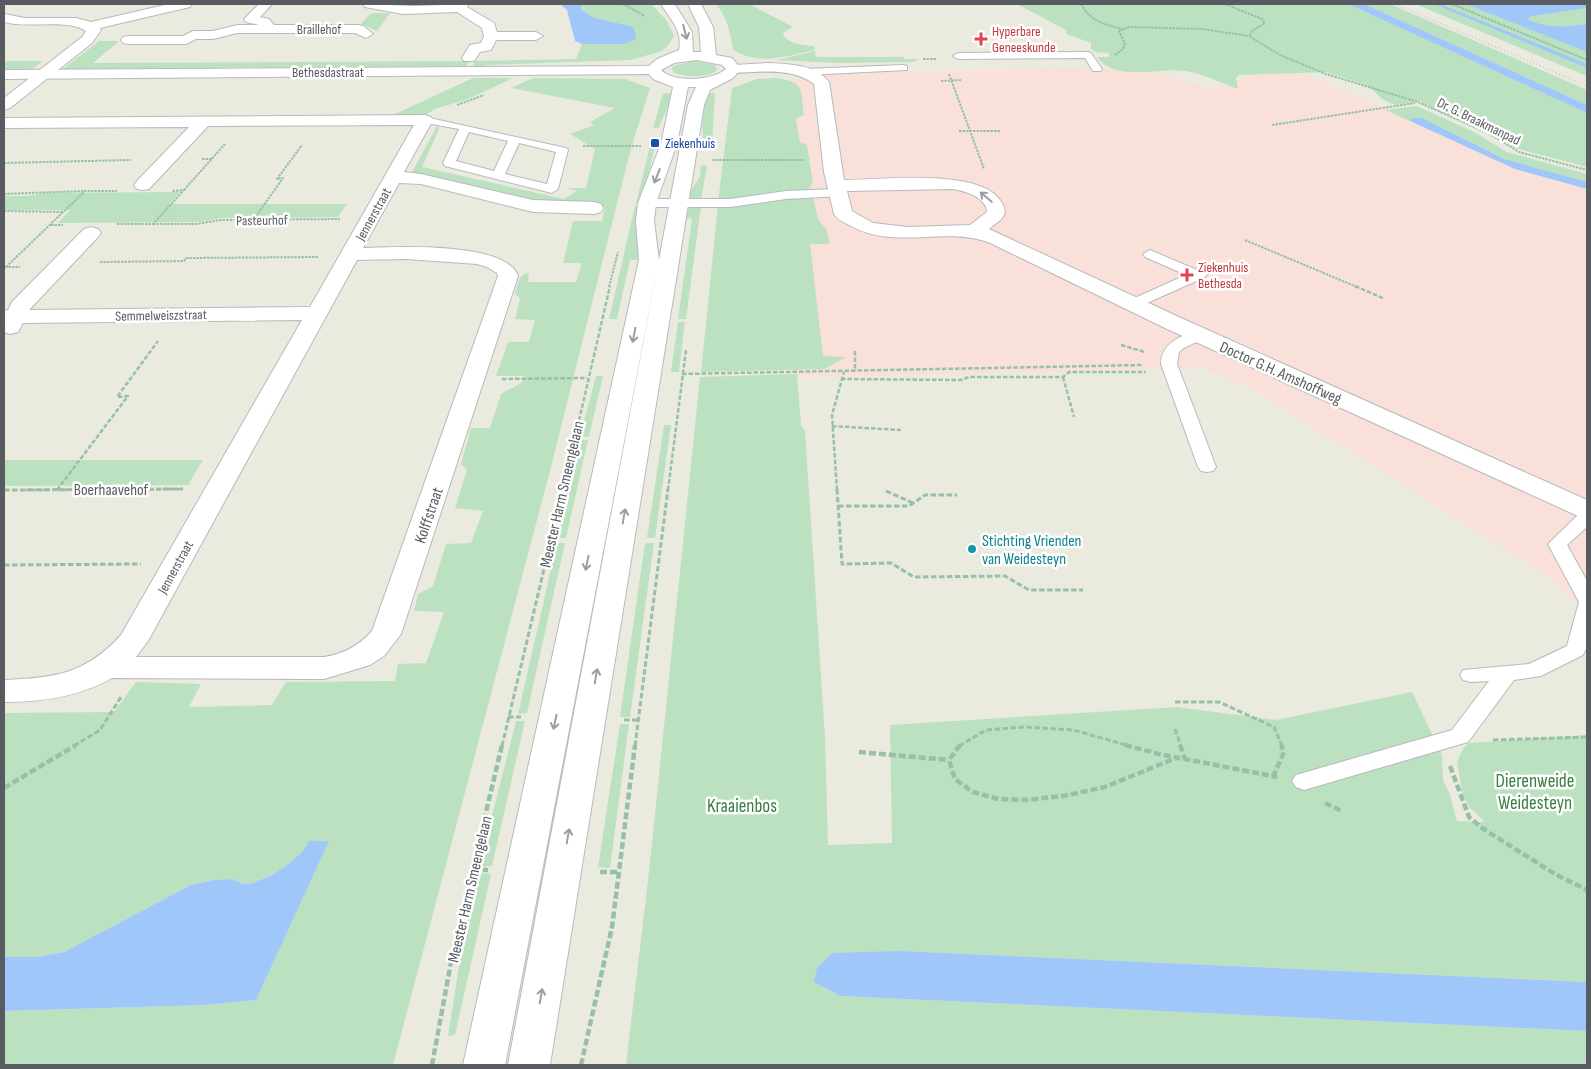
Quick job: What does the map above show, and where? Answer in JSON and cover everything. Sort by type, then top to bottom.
[{"type":"street","points":[[6,21],[67,22],[91,26],[185,4]]},
{"type":"street","points":[[251,19],[266,4]]},
{"type":"street","points":[[370,4],[377,7],[401,8],[461,6],[489,26],[491,36],[486,47],[472,53],[456,48]]},
{"type":"street","points":[[667,4],[683,23],[687,40],[686,52],[667,70]]},
{"type":"street","points":[[695,4],[706,27],[720,68]]},
{"type":"street","name":"Braillehof","points":[[128,40],[186,40],[201,29],[251,19],[264,22],[270,29]]},
{"type":"street","points":[[467,33],[472,26],[483,23]]},
{"type":"street","points":[[4,105],[87,40],[94,30],[91,26]]},
{"type":"street","name":"Braillehof","points":[[193,35],[214,35],[238,29],[358,29],[366,34]]},
{"type":"street","points":[[491,36],[536,36]]},
{"type":"street","points":[[667,70],[696,82],[720,68]]},
{"type":"street","points":[[667,70],[720,68],[784,69],[805,72]]},
{"type":"street","points":[[530,1055],[699,90],[720,68]]},
{"type":"street","points":[[486,1054],[649,260],[645,221],[647,203],[669,144],[681,90],[667,70]]},
{"type":"street","name":"Bethesdastraat","points":[[4,74],[667,70]]},
{"type":"street","name":"Doctor G.H. Amshoffweg","points":[[805,72],[814,75],[822,85],[835,183],[843,214],[866,227],[908,233],[975,231],[994,238],[1199,335],[1587,510]]},
{"type":"street","points":[[4,123],[426,120]]},
{"type":"street","name":"Jennerstraat","points":[[106,668],[123,654],[133,642],[426,120]]},
{"type":"street","points":[[144,185],[203,122]]},
{"type":"street","points":[[394,177],[421,179],[533,206],[594,208]]},
{"type":"street","points":[[835,183],[966,186],[986,195],[996,208],[996,214],[975,231]]},
{"type":"street","points":[[7,322],[58,266],[100,229]]},
{"type":"street","name":"Kolffstraat","points":[[106,668],[324,668],[349,663],[375,648],[386,634],[508,276],[505,269],[498,265],[467,256],[350,256]]},
{"type":"street","name":"Semmelweiszstraat","points":[[7,322],[177,314],[318,313]]},
{"type":"street","points":[[4,691],[39,691],[65,686],[106,668]]},
{"type":"lane","points":[[958,56],[1088,54],[1097,69]]},
{"type":"lane","points":[[805,72],[903,68]]},
{"type":"lane","points":[[426,120],[465,128],[562,150],[552,189],[449,163],[465,128]]},
{"type":"lane","points":[[498,176],[514,139]]},
{"type":"lane","points":[[647,203],[730,203],[786,195],[835,183]]},
{"type":"lane","points":[[1133,304],[1201,274],[1150,254]]},
{"type":"lane","points":[[1199,335],[1182,342],[1171,350],[1168,356],[1170,368],[1207,467]]},
{"type":"lane","points":[[1587,517],[1557,544],[1587,599]]},
{"type":"lane","points":[[1471,676],[1533,671],[1582,653],[1587,606]]},
{"type":"lane","points":[[1304,781],[1460,736],[1507,673]]},
{"type":"path","points":[[623,4],[650,20]]},
{"type":"path","points":[[1081,4],[1084,12],[1094,20],[1123,29],[1171,27],[1202,29],[1248,36],[1280,55],[1326,74],[1418,102]]},
{"type":"path","points":[[1225,4],[1262,19],[1265,23],[1253,30],[1248,36]]},
{"type":"path","points":[[1452,4],[1587,60]]},
{"type":"path","points":[[1110,55],[1123,49],[1125,44],[1119,31],[1123,29]]},
{"type":"path","points":[[922,59],[954,59],[953,56],[958,56]]},
{"type":"path","points":[[948,71],[989,181],[973,189]]},
{"type":"path","name":"Dr. G. Braakmanpad","points":[[1272,125],[1418,102],[1490,134],[1519,152],[1587,170]]},
{"type":"path","points":[[1441,112],[1461,108]]},
{"type":"path","points":[[254,220],[284,178],[277,179],[319,121]]},
{"type":"path","points":[[153,224],[244,122]]},
{"type":"path","points":[[959,131],[1000,131]]},
{"type":"path","points":[[562,150],[577,146],[645,146]]},
{"type":"path","points":[[4,163],[212,159]]},
{"type":"path","points":[[712,160],[813,160],[815,172],[835,183]]},
{"type":"path","points":[[144,185],[138,191],[184,190]]},
{"type":"path","points":[[4,194],[85,191]]},
{"type":"path","points":[[4,211],[64,212]]},
{"type":"path","name":"Pasteurhof","points":[[100,229],[153,224],[196,224],[220,220],[370,218]]},
{"type":"path","points":[[50,224],[67,224]]},
{"type":"path","points":[[1245,240],[1385,299]]},
{"type":"path","name":"Meester Harm Smeengelaan","points":[[432,1065],[454,946],[619,249]]},
{"type":"path","points":[[5,267],[58,266],[72,263],[184,261],[186,258],[350,256]]},
{"type":"path","points":[[57,490],[128,396],[118,396],[177,314]]},
{"type":"path","points":[[855,351],[855,371]]},
{"type":"path","points":[[581,1065],[612,927],[683,374],[1170,368]]},
{"type":"path","points":[[842,379],[961,380],[969,377],[1063,377],[1069,372],[1170,368]]},
{"type":"path","points":[[844,372],[832,415],[842,564],[891,563],[914,577],[1005,576],[1029,590],[1083,590]]},
{"type":"path","points":[[1063,377],[1074,417]]},
{"type":"path","points":[[524,378],[587,378]]},
{"type":"path","points":[[832,426],[901,430]]},
{"type":"path","name":"Boerhaavehof","points":[[4,490],[219,489]]},
{"type":"path","points":[[886,491],[914,503]]},
{"type":"path","points":[[838,506],[909,506],[925,495],[956,495]]},
{"type":"path","points":[[4,565],[177,563]]},
{"type":"path","points":[[4,788],[100,730],[138,668]]},
{"type":"path","points":[[1175,702],[1219,702],[1274,727],[1284,752],[1271,776]]},
{"type":"path","points":[[621,720],[639,720]]},
{"type":"path","points":[[949,760],[960,744],[986,730],[1025,727],[1073,730],[1185,760],[1304,781]]},
{"type":"path","points":[[1175,729],[1185,760]]},
{"type":"path","points":[[1587,737],[1500,740],[1460,736],[1449,754],[1450,766],[1469,817],[1482,828],[1555,874],[1587,890]]},
{"type":"path","points":[[859,752],[949,760]]},
{"type":"path","points":[[949,760],[955,779],[973,792],[998,799],[1026,800],[1063,796],[1105,787],[1176,758]]},
{"type":"path","points":[[472,870],[491,870]]},
{"type":"path","points":[[597,872],[619,872]]},
{"type":"shaded area","name":"Ziekenhuis Bethesda","points":[[1281,64],[1440,132],[1587,181],[1587,613],[1545,575],[1252,389],[1204,368],[788,378],[782,83],[824,72],[1143,68],[1213,90]]},
{"type":"green space","points":[[581,4],[651,4],[667,21],[674,36],[667,47],[659,52],[630,60],[472,67],[475,61],[576,59],[582,44],[624,44],[631,26],[595,18],[581,10]]},
{"type":"green space","points":[[716,4],[749,4],[793,27],[784,32],[783,35],[789,41],[814,46],[815,50],[784,57],[763,59],[743,55],[733,50],[726,20]]},
{"type":"green space","points":[[1017,4],[1348,4],[1587,113],[1587,167],[1515,148],[1497,136],[1420,101],[1395,105],[1382,99],[1369,86],[1326,72],[1239,75],[1236,78],[1238,89],[1193,72],[1175,70],[1126,72],[1115,70],[1105,65],[1097,57],[1110,57],[1108,53],[1096,52],[1091,49],[1091,43],[1066,34],[1066,30]]},
{"type":"green space","points":[[1364,4],[1390,4],[1587,90],[1587,105]]},
{"type":"green space","points":[[1415,4],[1587,4],[1587,76]]},
{"type":"green space","points":[[390,13],[377,31],[361,24],[370,14]]},
{"type":"green space","points":[[99,41],[119,41],[93,63],[470,61],[466,66],[63,69]]},
{"type":"green space","points":[[815,51],[816,57],[904,57],[904,59],[920,59],[912,62],[836,63],[777,60]]},
{"type":"green space","points":[[4,61],[43,61],[32,69],[4,69]]},
{"type":"green space","points":[[694,61],[715,65],[717,69],[710,74],[694,76],[674,73],[672,69],[673,66]]},
{"type":"green space","points":[[473,78],[513,78],[468,99],[435,109],[425,115],[393,115]]},
{"type":"green space","points":[[533,78],[625,79],[650,88],[631,148],[551,467],[393,1065],[4,1065],[4,1011],[206,1005],[256,1000],[328,842],[309,841],[302,852],[287,865],[272,875],[253,883],[243,884],[233,879],[215,880],[191,885],[64,952],[36,957],[4,957],[4,713],[114,712],[136,682],[201,684],[189,707],[272,705],[286,682],[395,681],[398,664],[426,663],[444,612],[414,611],[418,594],[433,586],[446,544],[471,543],[483,511],[455,508],[467,470],[461,464],[471,428],[490,428],[501,394],[521,383],[525,376],[496,376],[508,342],[529,342],[535,320],[515,319],[520,298],[515,294],[519,280],[523,275],[529,273],[528,282],[576,282],[582,263],[563,263],[573,221],[602,221],[605,207],[532,204],[411,174],[437,126],[439,129],[422,167],[564,199],[577,191],[566,188],[586,188],[595,149],[570,134],[594,125],[590,122],[615,108],[511,88]]},
{"type":"green space","points":[[775,78],[796,84],[801,92],[804,115],[796,119],[800,142],[807,145],[813,183],[806,192],[718,202],[732,88],[757,79]]},
{"type":"green space","points":[[665,93],[675,93],[659,128],[653,128],[662,96]]},
{"type":"green space","points":[[707,93],[715,93],[712,143],[703,143],[702,112]]},
{"type":"green space","points":[[1417,106],[1474,132],[1507,152],[1587,174],[1587,182],[1504,159],[1422,119],[1412,118],[1410,121],[1385,110]]},
{"type":"green space","points":[[650,146],[655,146],[642,203],[636,203]]},
{"type":"green space","points":[[701,165],[707,166],[701,200],[686,199],[700,176]]},
{"type":"green space","points":[[180,192],[169,204],[347,204],[338,217],[220,218],[201,222],[58,223],[70,210],[4,210],[4,196],[28,196],[45,193]]},
{"type":"green space","points":[[813,196],[818,219],[826,229],[830,244],[810,244],[823,356],[846,357],[825,369],[701,372],[718,205]]},
{"type":"green space","points":[[635,206],[642,206],[641,260],[630,260],[617,319],[609,319]]},
{"type":"green space","points":[[701,206],[686,319],[678,319],[692,219],[684,218],[684,211]]},
{"type":"green space","points":[[678,322],[685,322],[679,372],[671,372]]},
{"type":"green space","name":"Kraaienbos","points":[[797,374],[801,425],[805,431],[825,737],[828,845],[892,843],[890,725],[1177,707],[1276,720],[1412,692],[1442,755],[1443,780],[1450,795],[1457,821],[1485,822],[1469,807],[1462,792],[1457,762],[1463,748],[1469,743],[1587,735],[1587,982],[901,951],[814,982],[840,996],[1587,1031],[1587,1065],[626,1065],[649,872],[700,377]]},
{"type":"green space","points":[[596,376],[603,376],[589,437],[580,436]]},
{"type":"green space","points":[[664,425],[671,425],[655,538],[647,538]]},
{"type":"green space","points":[[581,440],[588,440],[566,538],[558,538]]},
{"type":"green space","points":[[4,460],[203,460],[188,485],[4,486]]},
{"type":"green space","points":[[557,543],[565,543],[527,713],[518,714]]},
{"type":"green space","points":[[645,543],[654,543],[630,717],[620,717]]},
{"type":"green space","points":[[516,721],[525,721],[492,866],[479,867]]},
{"type":"green space","points":[[620,724],[629,724],[610,868],[598,867]]},
{"type":"green space","points":[[479,873],[491,874],[455,1035],[448,1036],[462,947]]},
{"type":"water","points":[[560,4],[581,4],[581,10],[595,18],[631,26],[634,28],[636,39],[624,44],[582,44],[575,41],[567,10]]},
{"type":"water","points":[[1348,4],[1364,4],[1587,105],[1587,113]]},
{"type":"water","points":[[1466,4],[1587,4],[1587,8],[1531,16],[1527,19],[1549,26],[1587,24],[1587,52]]},
{"type":"water","points":[[1412,118],[1422,118],[1504,159],[1587,182],[1587,189],[1515,169],[1410,121]]},
{"type":"water","points":[[309,841],[329,841],[256,1000],[206,1005],[4,1011],[4,957],[36,957],[64,952],[191,885],[215,880],[233,879],[243,884],[253,883],[272,875],[287,865],[302,852]]},
{"type":"water","points":[[901,951],[1587,982],[1587,1031],[840,996],[814,982],[817,968],[832,953]]},
{"type":"waterway","points":[[1436,4],[1587,66]]},
{"type":"railway","points":[[1395,4],[1587,86]]},
{"type":"place","name":"Hyperbare Geneeskunde","points":[[981,39]]},
{"type":"place","name":"Ziekenhuis","points":[[655,143]]},
{"type":"place","name":"Ziekenhuis Bethesda","points":[[1187,275]]},
{"type":"place","name":"Stichting Vrienden van Weidesteyn","points":[[972,549]]},
{"type":"park label","name":"Dierenweide Weidesteyn","points":[[1535,791]]}]
